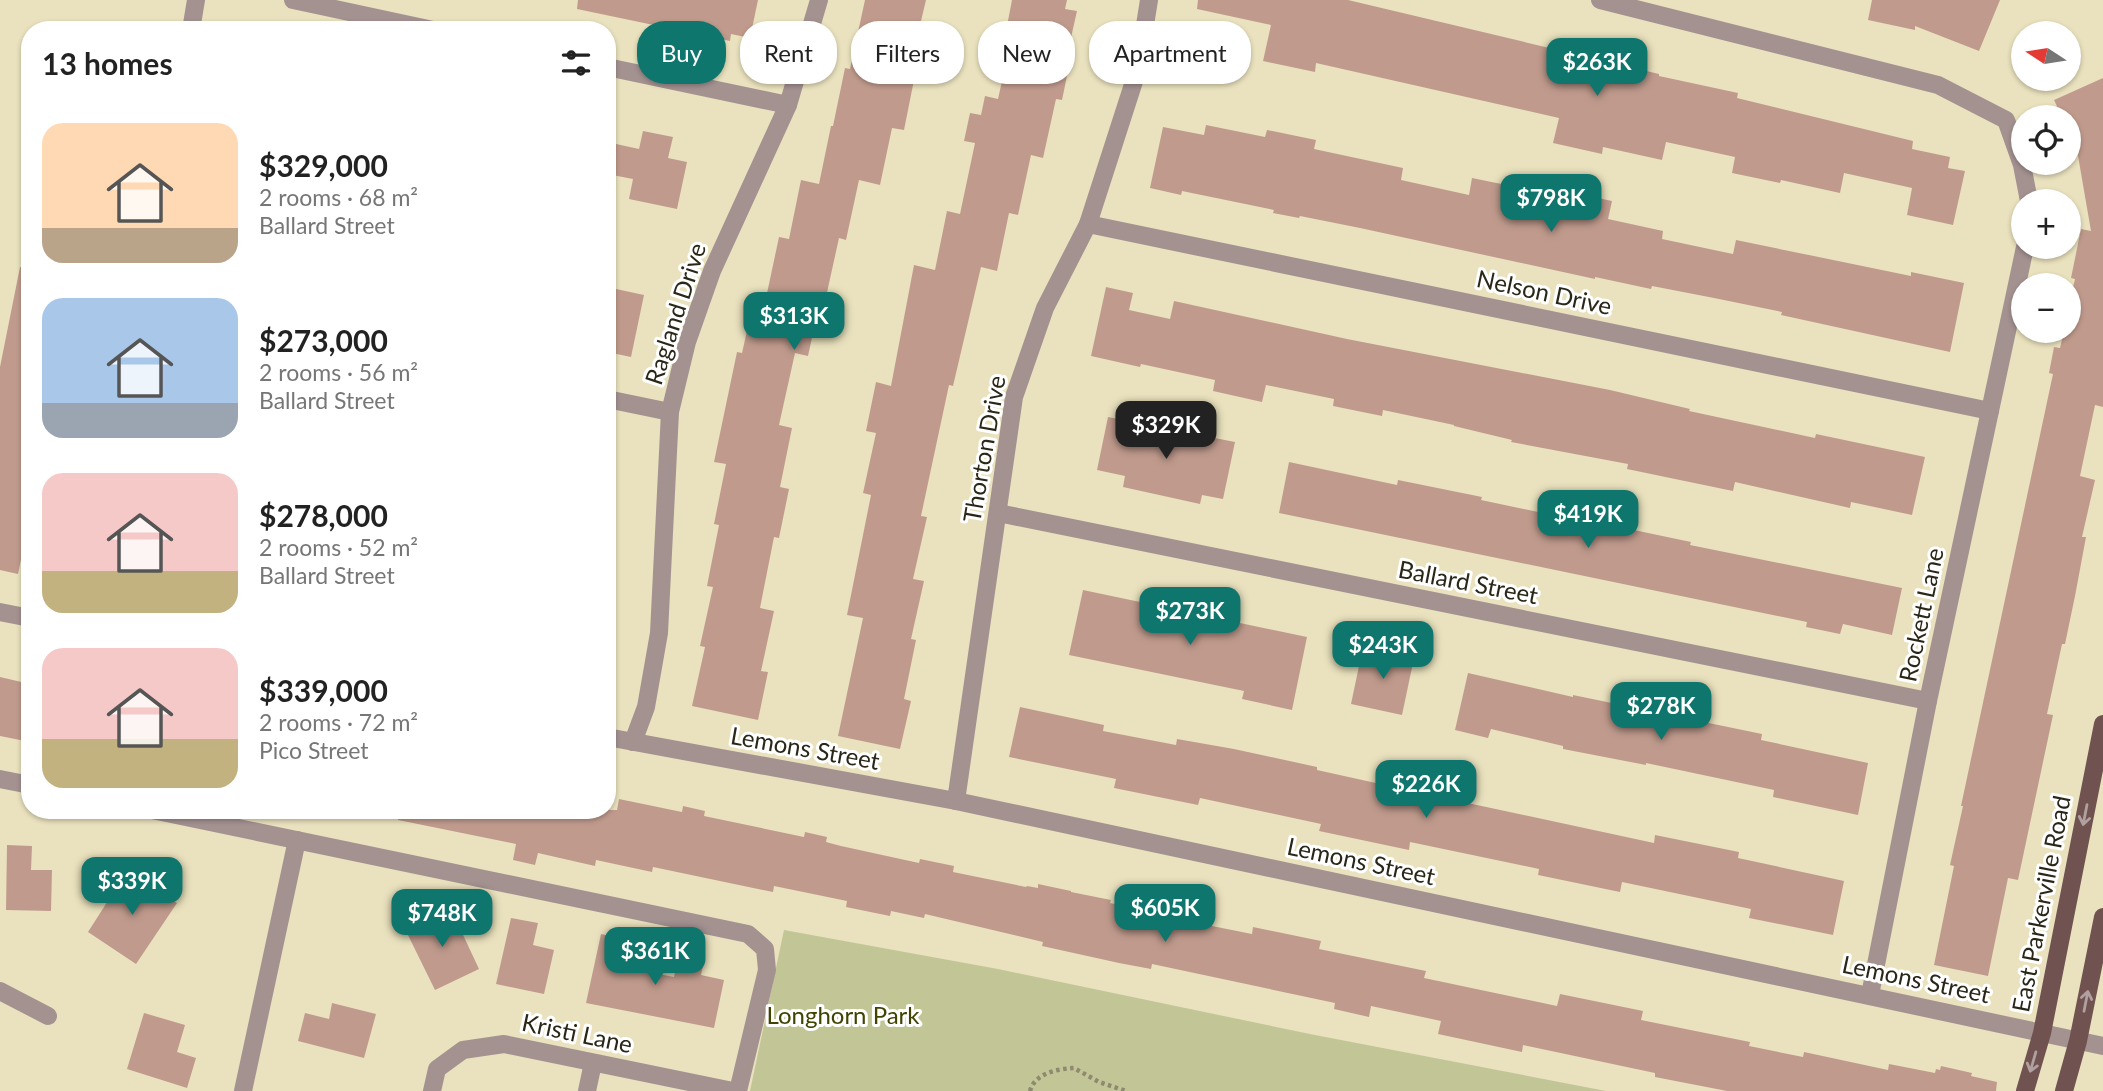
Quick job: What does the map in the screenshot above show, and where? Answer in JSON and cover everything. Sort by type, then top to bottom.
[{"type":"main road","name":"East Parkerville Road","points":[[2025,1091],[2042,1033],[2103,724]]},
{"type":"main road","points":[[2064,1091],[2078,1041],[2103,917]]},
{"type":"street","points":[[192,21],[196,0]]},
{"type":"street","points":[[293,0],[391,21]]},
{"type":"street","name":"Ragland Drive","points":[[633,742],[646,707],[659,633],[670,412],[687,342],[712,271],[788,105],[819,0]]},
{"type":"street","name":"Thorton Drive","points":[[956,801],[1014,397],[1045,308],[1088,224],[1138,69],[1149,0]]},
{"type":"street","points":[[1600,0],[1938,85],[2006,120],[2022,164],[2027,189]]},
{"type":"street","points":[[616,69],[788,105]]},
{"type":"street","name":"Nelson Drive","points":[[1088,224],[1990,411]]},
{"type":"street","name":"Rockett Lane","points":[[1870,995],[1928,701],[2022,259]]},
{"type":"street","points":[[616,401],[670,412]]},
{"type":"street","name":"Ballard Street","points":[[998,513],[1928,701]]},
{"type":"street","points":[[0,612],[21,616]]},
{"type":"street","name":"Lemons Street","points":[[616,739],[956,801],[2103,1046]]},
{"type":"street","points":[[0,779],[21,783]]},
{"type":"street","points":[[196,819],[748,934],[765,949],[767,970],[736,1091]]},
{"type":"street","points":[[243,1091],[297,840]]},
{"type":"street","points":[[0,991],[48,1016]]},
{"type":"street","name":"Kristi Lane","points":[[432,1091],[437,1069],[463,1050],[504,1044],[736,1091]]},
{"type":"street","points":[[587,1091],[593,1063]]},
{"type":"path","points":[[1030,1091],[1032,1084],[1041,1075],[1074,1068],[1099,1082],[1126,1091]]},
{"type":"green space","name":"Longhorn Park","points":[[784,930],[998,969],[1315,1035],[1606,1091],[750,1091]]},
{"type":"building","points":[[578,0],[758,0],[754,21],[740,21],[740,36],[731,34],[730,41],[726,40],[726,21],[637,22],[577,9]]},
{"type":"building","points":[[865,0],[926,0],[921,21],[860,21]]},
{"type":"building","points":[[1012,0],[1067,0],[1065,9],[1077,11],[1075,21],[1008,21]]},
{"type":"building","points":[[1198,0],[1348,0],[1738,93],[1737,98],[1913,141],[1912,149],[1950,157],[1948,168],[1965,171],[1953,225],[1907,215],[1912,188],[1844,173],[1840,193],[1781,180],[1780,183],[1732,173],[1735,157],[1666,142],[1662,160],[1603,147],[1602,154],[1553,143],[1559,118],[1316,63],[1315,72],[1263,61],[1271,25],[1197,9]]},
{"type":"building","points":[[1872,0],[2000,0],[1979,51],[1915,26],[1915,30],[1868,20]]},
{"type":"building","points":[[851,64],[851,84],[913,84],[904,130],[892,128],[880,185],[859,180],[846,240],[839,238],[826,297],[821,296],[808,356],[795,353],[779,425],[792,428],[780,487],[789,489],[779,538],[774,537],[760,608],[774,611],[761,671],[768,672],[758,720],[692,706],[705,647],[700,646],[713,587],[707,586],[719,525],[714,524],[726,464],[714,462],[737,352],[742,353],[755,295],[766,298],[779,237],[789,239],[801,180],[819,184],[845,68],[850,69]]},
{"type":"building","points":[[2103,78],[2103,407],[2095,405],[2080,476],[2095,480],[2082,537],[2086,537],[2075,596],[2047,714],[2053,715],[2018,880],[2008,878],[1988,976],[1934,965],[1954,866],[1950,865],[1961,806],[2053,374],[2049,373],[2054,347],[2060,348],[2061,343],[2081,343],[2081,273],[2072,273],[2075,259],[2081,259],[2081,229],[2091,231],[2081,173],[2081,105],[2056,105],[2054,100],[2074,91],[2081,91],[2081,88]]},
{"type":"building","points":[[1001,84],[1065,84],[1062,100],[1056,99],[1043,158],[1031,155],[1018,215],[1009,213],[997,271],[981,267],[953,386],[949,385],[921,516],[927,517],[913,579],[924,581],[911,639],[916,640],[904,699],[911,701],[900,749],[838,736],[863,618],[847,615],[871,495],[863,493],[876,433],[866,431],[876,382],[891,386],[914,265],[935,270],[947,211],[960,214],[975,143],[964,141],[970,113],[981,115],[985,96],[998,99]]},
{"type":"building","points":[[1206,125],[1265,137],[1267,130],[1316,140],[1314,149],[1403,168],[1401,180],[1469,195],[1472,178],[1560,196],[1561,190],[1612,201],[1608,219],[1663,231],[1662,239],[1733,254],[1736,240],[1911,276],[1911,272],[1964,283],[1950,352],[1714,298],[1595,279],[1360,228],[1273,213],[1274,210],[1182,191],[1181,195],[1150,188],[1163,127],[1204,135]]},
{"type":"building","points":[[643,131],[673,137],[668,158],[687,162],[677,209],[629,199],[633,179],[616,176],[616,144],[639,149]]},
{"type":"building","points":[[21,267],[21,560],[18,574],[0,570],[0,367]]},
{"type":"building","points":[[1106,287],[1133,293],[1129,310],[1170,319],[1174,301],[1347,339],[1610,390],[1690,409],[1689,411],[1815,438],[1816,434],[1925,457],[1912,515],[1851,502],[1850,508],[1735,482],[1733,491],[1627,469],[1628,464],[1511,442],[1512,440],[1454,425],[1383,410],[1382,416],[1333,406],[1334,399],[1266,385],[1262,402],[1213,391],[1215,380],[1091,356]]},
{"type":"building","points":[[616,289],[644,295],[631,357],[616,354]]},
{"type":"building","points":[[1108,417],[1235,442],[1223,499],[1202,495],[1200,504],[1123,487],[1125,476],[1097,470]]},
{"type":"building","points":[[1289,462],[1397,485],[1398,480],[1482,497],[1481,500],[1902,588],[1892,635],[1843,624],[1840,634],[1806,627],[1807,622],[1279,513]]},
{"type":"building","points":[[1083,590],[1307,637],[1292,710],[1242,699],[1244,691],[1069,655]]},
{"type":"building","points":[[1363,647],[1414,658],[1402,715],[1351,704]]},
{"type":"building","points":[[1468,673],[1573,697],[1762,734],[1761,740],[1868,763],[1858,815],[1773,797],[1774,790],[1563,749],[1563,746],[1491,729],[1488,738],[1455,730]]},
{"type":"building","points":[[0,677],[21,682],[21,740],[0,736]]},
{"type":"building","points":[[1020,707],[1104,725],[1103,731],[1176,745],[1177,739],[1234,749],[1317,767],[1317,770],[1654,843],[1655,835],[1739,852],[1738,858],[1844,881],[1833,935],[1749,918],[1751,909],[1622,882],[1620,892],[1538,875],[1539,869],[1410,842],[1409,850],[1319,831],[1321,824],[1200,798],[1198,805],[1114,788],[1116,779],[1009,757]]},
{"type":"building","points":[[619,799],[682,812],[683,806],[705,811],[704,816],[804,837],[805,832],[827,837],[826,842],[841,846],[919,863],[920,859],[954,866],[953,872],[1026,887],[1038,888],[1038,884],[1173,916],[1175,907],[1214,916],[1212,926],[1252,934],[1253,927],[1321,941],[1319,949],[1426,971],[1424,978],[1557,1006],[1560,994],[1643,1011],[1641,1020],[1750,1042],[1749,1046],[1803,1057],[1804,1052],[1888,1070],[1889,1064],[1935,1073],[1941,1066],[1997,1082],[1996,1091],[1727,1091],[1655,1077],[1655,1073],[1523,1045],[1522,1052],[1438,1034],[1441,1021],[1371,1006],[1369,1017],[1334,1009],[1335,1003],[1152,964],[1151,969],[1119,963],[1042,946],[1043,942],[925,914],[924,918],[891,911],[890,916],[846,907],[847,901],[774,886],[773,892],[653,867],[652,872],[596,860],[595,866],[538,853],[535,865],[513,860],[516,844],[398,820],[616,819]]},
{"type":"building","points":[[7,845],[32,846],[31,870],[52,870],[51,911],[6,910]]},
{"type":"building","points":[[127,871],[177,903],[136,964],[88,932]]},
{"type":"building","points":[[450,907],[479,969],[435,990],[405,929]]},
{"type":"building","points":[[511,918],[538,923],[533,945],[554,950],[544,994],[496,984]]},
{"type":"building","points":[[601,934],[628,940],[622,967],[674,977],[679,951],[705,956],[701,975],[724,980],[714,1028],[586,1003]]},
{"type":"building","points":[[332,1003],[376,1014],[364,1058],[298,1041],[305,1013],[329,1019]]},
{"type":"building","points":[[144,1013],[185,1025],[177,1052],[196,1058],[187,1088],[127,1069]]}]
